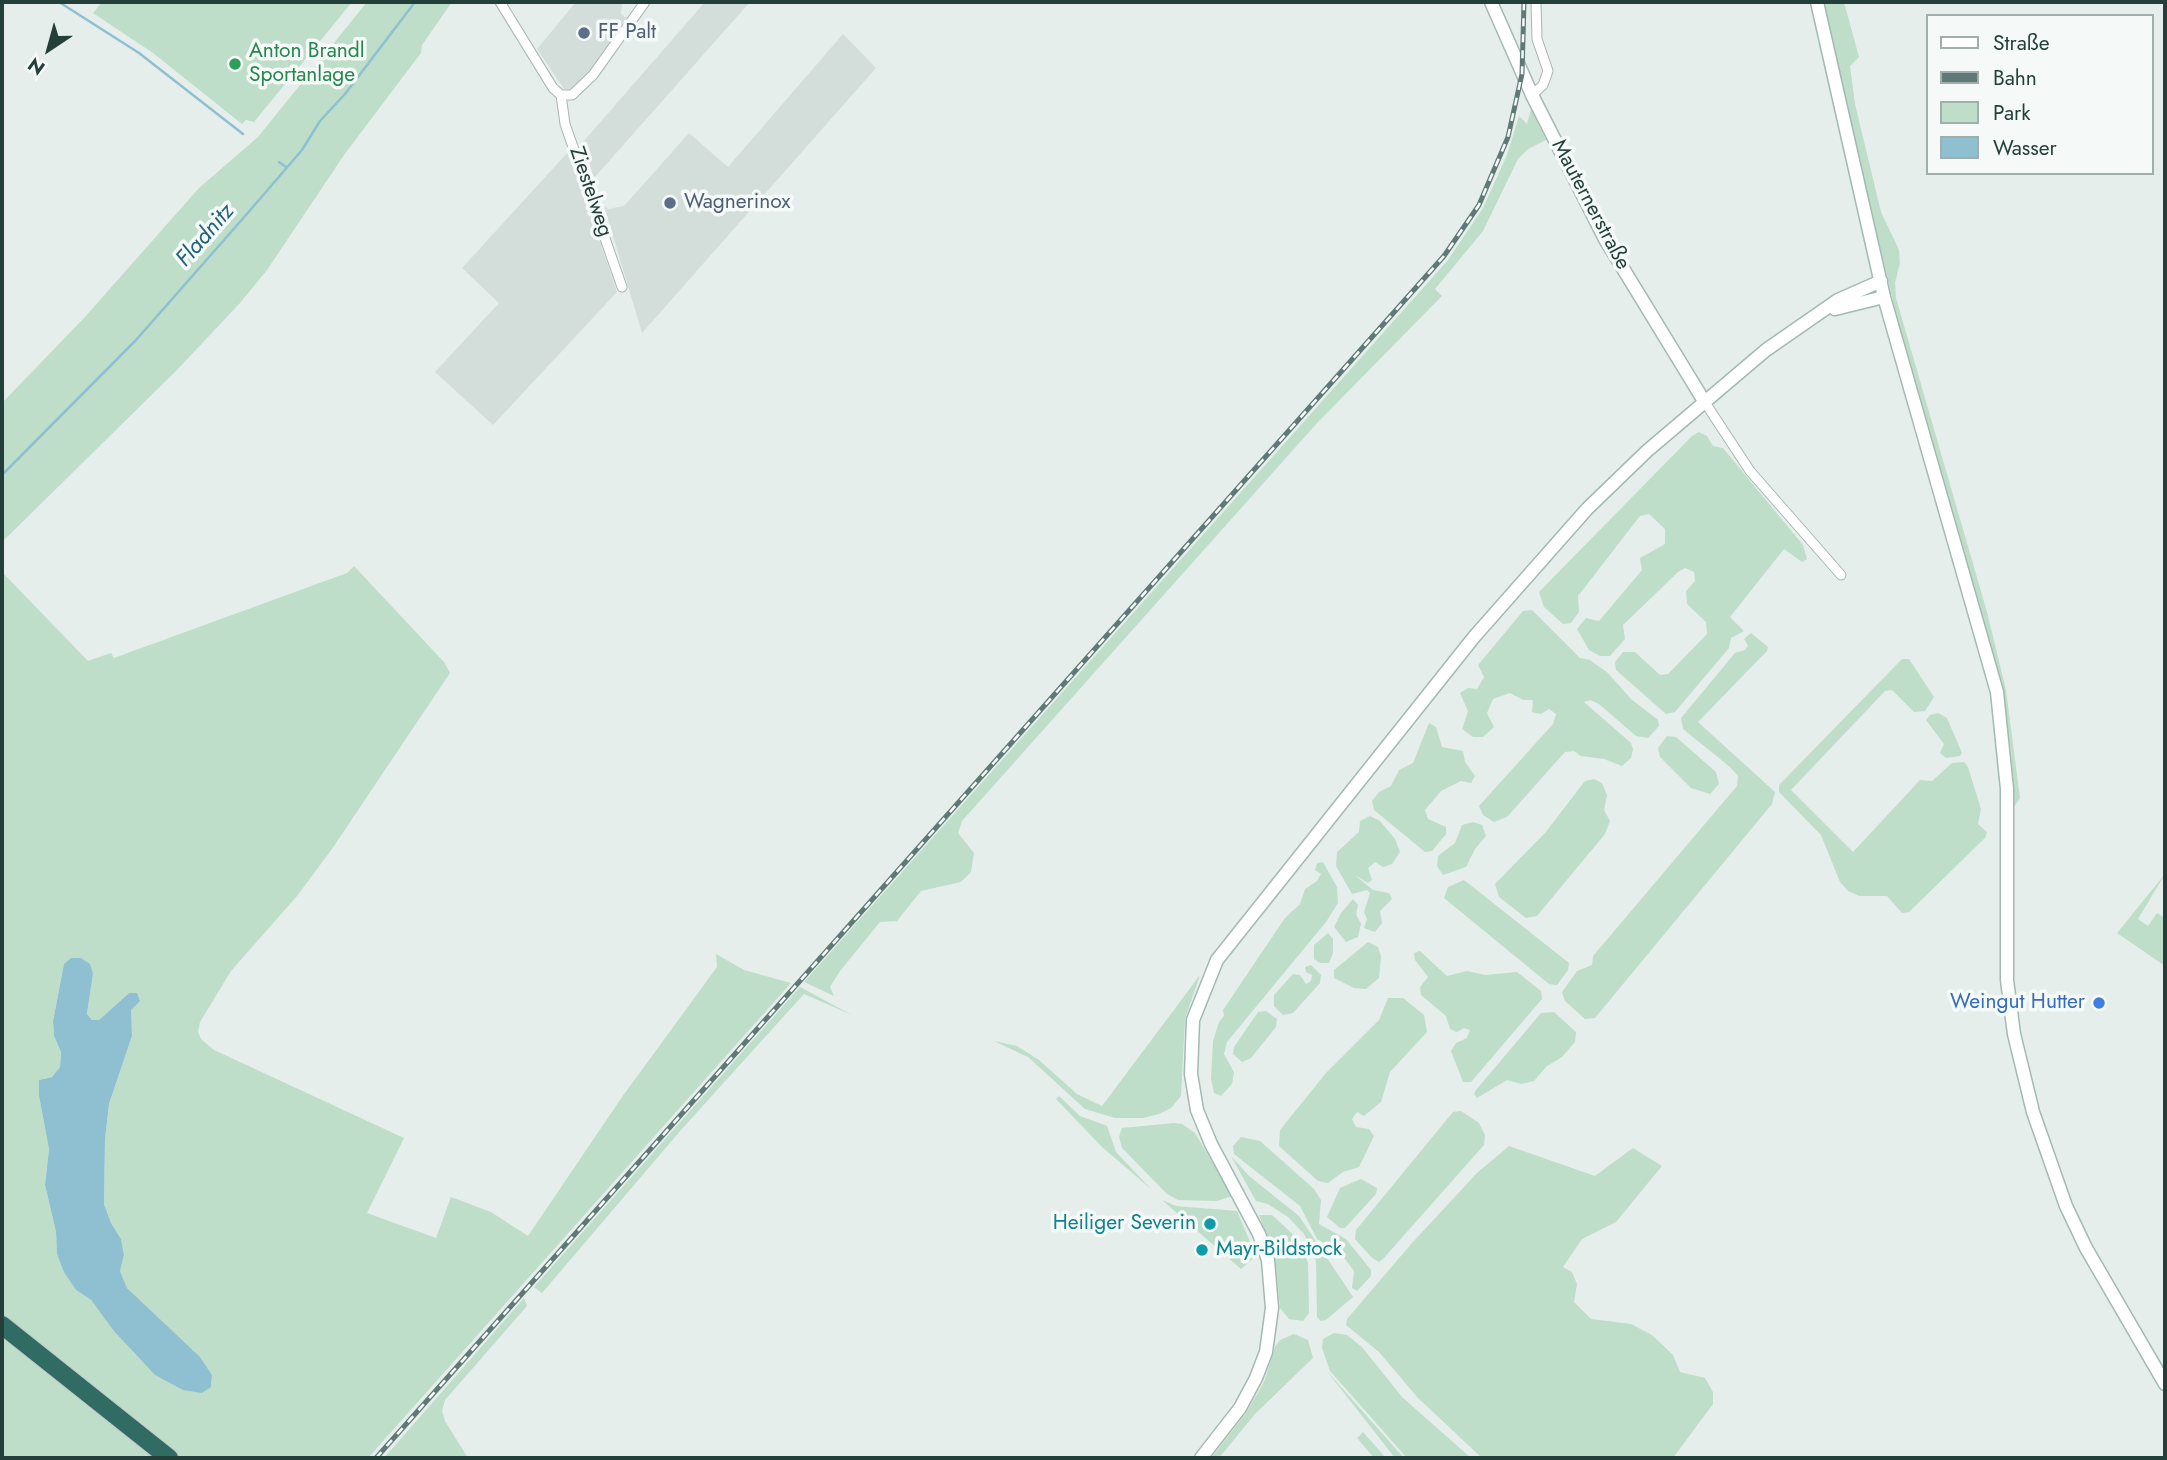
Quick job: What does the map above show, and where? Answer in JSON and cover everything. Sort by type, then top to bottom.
[{"type":"highway","points":[[2,1325],[169,1458]]},
{"type":"main road","name":"Mauternerstraße","points":[[1491,2],[1532,95],[1605,239],[1704,401]]},
{"type":"main road","points":[[1817,2],[1884,297],[1997,692],[2007,789],[2007,980],[2014,1034],[2033,1111],[2066,1206],[2165,1384]]},
{"type":"main road","points":[[1201,1458],[1245,1398],[1256,1378],[1269,1339],[1272,1285],[1268,1260],[1250,1213],[1211,1144],[1197,1110],[1191,1074],[1193,1020],[1217,960],[1303,849],[1528,572],[1587,509],[1704,401],[1766,350],[1838,300],[1881,281]]},
{"type":"main road","points":[[1812,318],[1841,306],[1884,297]]},
{"type":"street","points":[[500,2],[553,88],[561,95],[572,95],[581,88],[645,2]]},
{"type":"street","points":[[1532,95],[1543,85],[1548,71],[1537,39],[1536,2]]},
{"type":"street","name":"Ziestelweg","points":[[561,95],[565,124],[622,287]]},
{"type":"street","points":[[1704,401],[1750,471],[1841,575]]},
{"type":"shaded area","points":[[576,2],[622,2],[621,14],[626,18],[590,72],[571,89],[564,89],[537,49]]},
{"type":"shaded area","points":[[705,2],[750,2],[594,178],[583,142]]},
{"type":"shaded area","points":[[843,34],[876,68],[642,333],[604,205],[608,209],[624,206],[689,133],[728,167]]},
{"type":"shaded area","points":[[569,151],[617,292],[493,425],[435,372],[499,303],[462,268]]},
{"type":"green space","name":"Anton Brandl Sportanlage","points":[[102,2],[352,2],[254,122],[246,120],[242,124],[153,53],[93,13]]},
{"type":"green space","points":[[367,2],[452,2],[422,45],[421,53],[344,155],[267,270],[240,303],[177,370],[2,542],[2,403],[84,318],[199,188],[258,137]]},
{"type":"green space","points":[[1822,2],[1844,2],[1859,57],[1850,66],[1855,104],[1881,212],[1899,250],[1896,298],[1987,612],[2006,690],[2020,798],[2014,807],[2011,750],[1999,675],[1897,318]]},
{"type":"green space","points":[[1531,109],[1546,140],[1528,149],[1518,159],[1483,231],[1435,289],[1442,296],[1318,422],[962,821],[958,833],[974,853],[971,872],[961,882],[921,891],[897,921],[880,922],[830,987],[834,996],[804,982],[1448,260],[1483,208],[1507,155],[1519,116],[1527,124]]},
{"type":"green space","points":[[1699,432],[1707,436],[1713,446],[1723,448],[1803,545],[1807,559],[1802,562],[1784,549],[1730,617],[1744,631],[1731,638],[1729,648],[1675,712],[1666,714],[1616,670],[1615,662],[1623,652],[1635,652],[1660,675],[1668,674],[1707,634],[1706,622],[1687,604],[1686,591],[1695,581],[1694,572],[1685,568],[1678,572],[1623,625],[1625,639],[1610,656],[1600,656],[1589,650],[1577,629],[1586,618],[1599,621],[1642,570],[1640,558],[1665,544],[1665,529],[1649,514],[1640,516],[1578,596],[1579,612],[1571,623],[1563,624],[1544,607],[1539,592],[1692,436]]},
{"type":"green space","points":[[354,566],[444,662],[450,673],[332,849],[297,896],[231,971],[200,1022],[198,1032],[201,1039],[214,1050],[404,1138],[367,1213],[436,1238],[451,1197],[491,1212],[528,1236],[622,1097],[717,967],[716,954],[744,970],[791,983],[368,1458],[180,1458],[2,1316],[2,572],[88,661],[111,653],[114,658],[347,573]],"holes":[[[64,964],[93,974],[87,1014],[92,1020],[99,1020],[129,993],[132,1036],[109,1104],[105,1140],[104,1204],[121,1239],[124,1255],[120,1271],[127,1288],[199,1357],[212,1375],[211,1387],[143,1362],[91,1300],[76,1290],[57,1254],[56,1232],[45,1185],[49,1149],[39,1096],[39,1080],[52,1077],[60,1067],[61,1052],[54,1036],[53,1021]]]},
{"type":"green space","points":[[1532,610],[1580,658],[1590,660],[1608,673],[1631,699],[1658,720],[1659,726],[1648,738],[1636,736],[1599,704],[1590,700],[1584,702],[1631,743],[1631,758],[1622,766],[1604,759],[1581,756],[1574,751],[1565,752],[1507,817],[1494,822],[1483,815],[1479,806],[1553,724],[1556,714],[1549,709],[1541,714],[1532,712],[1533,700],[1523,700],[1510,693],[1493,699],[1487,713],[1494,727],[1483,737],[1473,737],[1462,729],[1468,711],[1460,693],[1468,688],[1477,689],[1484,677],[1478,665],[1523,611]]},
{"type":"green space","points":[[1751,633],[1768,647],[1767,651],[1698,722],[1775,792],[1772,804],[1595,1018],[1585,1019],[1565,1001],[1562,992],[1577,971],[1592,965],[1593,956],[1737,786],[1738,776],[1683,729],[1681,718],[1735,653],[1745,650],[1748,646],[1744,639]]},
{"type":"green space","points":[[1902,659],[1909,659],[1934,697],[1925,711],[1914,712],[1892,690],[1885,691],[1791,790],[1853,852],[1920,780],[1932,781],[1952,763],[1964,762],[1981,809],[1978,824],[1987,832],[1985,838],[1909,912],[1902,913],[1887,896],[1859,896],[1848,891],[1840,882],[1821,835],[1779,792],[1779,785]]},
{"type":"green space","points":[[1938,713],[1947,718],[1962,753],[1960,756],[1946,758],[1940,753],[1944,744],[1926,720],[1930,715]]},
{"type":"green space","points":[[1429,723],[1436,727],[1442,747],[1463,751],[1465,762],[1475,776],[1471,783],[1461,781],[1441,791],[1425,810],[1428,819],[1446,827],[1446,834],[1432,851],[1425,852],[1374,810],[1372,801],[1379,792],[1391,786],[1399,770],[1413,763]]},
{"type":"green space","points":[[1667,736],[1676,737],[1716,772],[1719,784],[1710,794],[1691,788],[1660,757],[1658,748]]},
{"type":"green space","points":[[1594,779],[1602,783],[1607,795],[1604,810],[1610,821],[1605,834],[1537,916],[1526,918],[1499,897],[1495,884],[1545,833],[1585,781]]},
{"type":"green space","points":[[1370,816],[1380,821],[1395,839],[1400,852],[1392,864],[1383,867],[1375,862],[1368,868],[1372,880],[1368,883],[1355,875],[1373,890],[1389,893],[1392,899],[1380,911],[1382,923],[1375,932],[1364,928],[1367,919],[1364,912],[1370,893],[1367,890],[1352,894],[1336,866],[1337,852],[1359,832],[1360,821]]},
{"type":"green space","points":[[1473,822],[1482,825],[1486,836],[1475,849],[1466,867],[1443,875],[1437,866],[1438,856],[1455,843],[1462,825]]},
{"type":"green space","points":[[1323,862],[1337,887],[1338,903],[1326,922],[1227,1042],[1224,1054],[1234,1072],[1232,1084],[1221,1096],[1214,1093],[1211,1079],[1213,1041],[1219,1022],[1224,1016],[1223,1010],[1285,918],[1300,904],[1305,889],[1317,881],[1321,874],[1315,870],[1317,863]]},
{"type":"green space","points":[[2165,874],[2138,919],[2148,926],[2157,913],[2165,918],[2165,966],[2117,933]]},
{"type":"green space","points":[[1464,880],[1569,963],[1568,970],[1557,985],[1549,984],[1444,898],[1448,887]]},
{"type":"green space","points":[[1353,899],[1358,905],[1356,914],[1361,924],[1358,937],[1346,942],[1334,927]]},
{"type":"green space","points":[[1328,933],[1333,939],[1333,953],[1329,963],[1320,963],[1314,959],[1314,945]]},
{"type":"green space","points":[[1368,942],[1378,947],[1381,956],[1379,978],[1366,989],[1354,988],[1334,978],[1334,970]]},
{"type":"green space","points":[[1420,951],[1447,976],[1467,971],[1485,975],[1517,972],[1541,991],[1542,999],[1471,1082],[1463,1082],[1451,1051],[1456,1043],[1467,1038],[1470,1030],[1464,1028],[1457,1032],[1450,1029],[1446,1016],[1421,995],[1420,987],[1428,977],[1415,960],[1414,953]]},
{"type":"green space","points":[[1311,965],[1321,975],[1320,983],[1293,1013],[1283,1015],[1274,1006],[1274,995],[1293,974],[1300,975],[1306,984],[1311,981],[1312,975],[1306,972],[1305,967]]},
{"type":"green space","points":[[1200,975],[1185,1019],[1181,1096],[1171,1108],[1159,1114],[1143,1118],[1115,1118],[1085,1109],[1028,1057],[994,1041],[1017,1046],[1039,1060],[1077,1094],[1102,1106]]},
{"type":"green space","points":[[800,987],[852,1015],[804,994],[681,1130],[542,1293],[534,1287]]},
{"type":"green space","points":[[1388,998],[1403,998],[1424,1015],[1427,1032],[1390,1072],[1381,1102],[1364,1116],[1357,1112],[1352,1119],[1356,1127],[1369,1129],[1374,1136],[1359,1167],[1343,1172],[1328,1183],[1318,1181],[1279,1146],[1280,1130],[1326,1073],[1379,1020]]},
{"type":"green space","points":[[1266,1011],[1277,1019],[1276,1027],[1251,1058],[1242,1062],[1233,1054],[1234,1047],[1258,1012]]},
{"type":"green space","points":[[1554,1012],[1576,1032],[1575,1042],[1562,1057],[1547,1066],[1534,1081],[1521,1084],[1507,1080],[1477,1098],[1474,1094],[1476,1090],[1541,1013]]},
{"type":"green space","points":[[1059,1096],[1080,1116],[1107,1126],[1116,1152],[1151,1189],[1102,1147],[1056,1099]]},
{"type":"green space","points":[[1461,1111],[1479,1123],[1485,1135],[1484,1145],[1383,1259],[1379,1262],[1372,1258],[1355,1239],[1356,1230],[1453,1112]]},
{"type":"green space","points":[[1182,1124],[1195,1133],[1232,1196],[1217,1201],[1178,1200],[1167,1194],[1122,1148],[1119,1137],[1122,1128]]},
{"type":"green space","points":[[1241,1137],[1260,1141],[1314,1189],[1321,1200],[1319,1224],[1346,1239],[1371,1270],[1371,1276],[1357,1291],[1352,1288],[1354,1271],[1340,1252],[1317,1239],[1300,1206],[1234,1154],[1233,1146]]},
{"type":"green space","points":[[1509,1146],[1595,1176],[1633,1148],[1662,1166],[1616,1222],[1582,1239],[1563,1267],[1572,1272],[1577,1284],[1574,1302],[1591,1319],[1631,1324],[1652,1335],[1673,1355],[1680,1372],[1705,1378],[1713,1392],[1713,1404],[1673,1458],[1482,1458],[1418,1398],[1379,1352],[1346,1325],[1347,1319],[1412,1243],[1477,1173]]},
{"type":"green space","points":[[1231,1156],[1249,1176],[1299,1216],[1353,1297],[1326,1320],[1321,1321],[1317,1317],[1316,1261],[1304,1234],[1288,1217],[1268,1204],[1256,1201]]},
{"type":"green space","points":[[1361,1179],[1377,1188],[1376,1194],[1345,1228],[1340,1228],[1327,1217],[1340,1188]]},
{"type":"green space","points":[[1162,1200],[1176,1206],[1237,1211],[1256,1256],[1241,1269]]},
{"type":"green space","points":[[1259,1215],[1272,1215],[1298,1239],[1308,1263],[1309,1313],[1303,1321],[1289,1319],[1280,1308],[1275,1258]]},
{"type":"green space","points":[[524,1298],[527,1306],[445,1400],[442,1411],[445,1421],[468,1458],[384,1458]]},
{"type":"green space","points":[[2,1332],[159,1458],[2,1458]]},
{"type":"green space","points":[[1334,1333],[1347,1335],[1362,1347],[1402,1397],[1471,1458],[1407,1458],[1330,1371],[1322,1348],[1323,1339]]},
{"type":"green space","points":[[1294,1334],[1308,1340],[1313,1358],[1255,1414],[1219,1458],[1211,1458],[1246,1413],[1264,1382],[1275,1347],[1280,1340]]},
{"type":"green space","points":[[1326,1370],[1404,1458],[1395,1458]]},
{"type":"green space","points":[[1363,1432],[1386,1458],[1374,1458],[1357,1438]]},
{"type":"water","points":[[71,958],[81,958],[90,964],[93,974],[87,1014],[92,1020],[99,1020],[129,993],[137,993],[140,1001],[131,1010],[132,1036],[109,1104],[105,1140],[104,1204],[121,1239],[124,1255],[120,1271],[127,1288],[200,1357],[212,1375],[211,1387],[202,1393],[183,1390],[155,1375],[114,1331],[91,1300],[76,1290],[64,1272],[57,1254],[56,1232],[45,1185],[49,1149],[39,1096],[39,1080],[52,1077],[60,1067],[61,1052],[54,1036],[53,1021],[64,964]]},
{"type":"waterway","points":[[59,2],[139,53],[243,134]]},
{"type":"waterway","name":"Fladnitz","points":[[2,475],[136,340],[246,215],[302,150],[320,121],[345,94],[415,2]]},
{"type":"waterway","points":[[279,162],[286,167]]},
{"type":"railway","points":[[376,1458],[1444,256],[1479,205],[1508,137],[1522,74],[1524,2]]},
{"type":"place","name":"FF Palt","points":[[584,33]]},
{"type":"place","name":"Anton Brandl Sportanlage","points":[[235,64]]},
{"type":"place","name":"Wagnerinox","points":[[670,203]]},
{"type":"place","name":"Weingut Hutter","points":[[2099,1003]]},
{"type":"place","name":"Heiliger Severin","points":[[1210,1224]]},
{"type":"place","name":"Mayr-Bildstock","points":[[1202,1250]]}]
